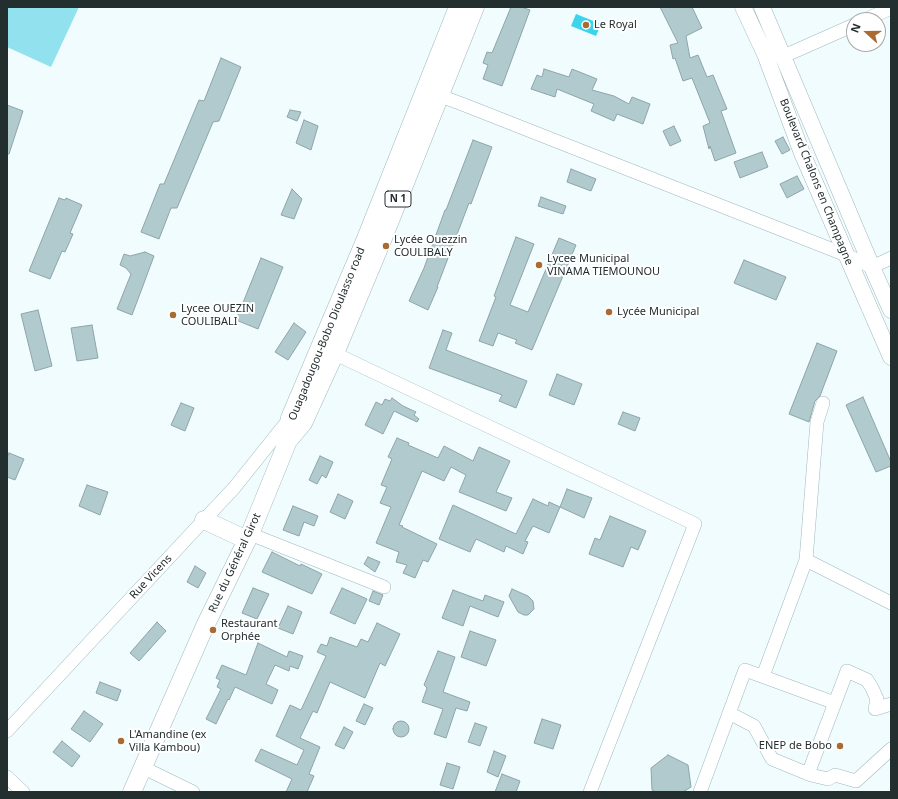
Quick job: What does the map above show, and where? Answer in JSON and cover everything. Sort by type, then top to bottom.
[{"type":"highway","name":"Ouagadougou-Bobo Dioulasso road","points":[[432,93],[458,7]]},
{"type":"highway","name":"Ouagadougou-Bobo Dioulasso road","points":[[287,443],[302,423],[365,241],[432,93],[475,7]]},
{"type":"highway","name":"Ouagadougou-Bobo Dioulasso road","points":[[287,443],[290,418],[327,350]]},
{"type":"highway","name":"Rue du Général Girot","points":[[132,792],[205,626],[248,537],[287,443]]},
{"type":"highway","points":[[204,520],[248,537]]},
{"type":"main road","name":"Boulevard Chalons en Champagne","points":[[743,7],[765,54],[802,153],[891,357]]},
{"type":"main road","name":"Boulevard Chalons en Champagne","points":[[762,7],[872,267],[887,289],[891,310]]},
{"type":"street","points":[[765,54],[784,56],[846,29]]},
{"type":"street","points":[[432,93],[470,106],[846,255],[872,267],[891,258]]},
{"type":"street","points":[[327,350],[695,524],[590,792]]},
{"type":"street","points":[[763,676],[806,560],[817,422],[823,403]]},
{"type":"street","name":"Rue Vicens","points":[[7,731],[234,488],[290,418]]},
{"type":"street","points":[[248,537],[384,587]]},
{"type":"street","points":[[806,560],[891,603]]},
{"type":"street","points":[[700,792],[745,670],[835,704]]},
{"type":"street","points":[[808,774],[847,672],[867,680],[877,699],[875,709],[891,704]]},
{"type":"street","points":[[729,713],[754,726],[772,759],[808,774],[828,780],[835,775],[856,781],[891,749]]},
{"type":"street","points":[[142,767],[193,792]]},
{"type":"street","points":[[7,777],[23,792]]},
{"type":"shaded area","points":[[7,7],[79,7],[51,67],[7,47]]},
{"type":"shaded area","name":"Le Royal","points":[[576,14],[601,24],[596,36],[571,26]]},
{"type":"building","points":[[511,7],[521,7],[530,10],[502,86],[483,79],[488,65],[483,63],[487,52],[492,53]]},
{"type":"building","points":[[660,7],[692,7],[702,28],[686,36],[690,58],[698,55],[707,77],[713,75],[727,109],[721,111],[736,153],[715,161],[710,146],[709,149],[703,126],[710,123],[692,78],[683,81],[675,58],[673,59],[670,45],[678,43]]},
{"type":"building","points":[[221,58],[241,67],[219,121],[213,122],[177,208],[171,208],[159,239],[141,232],[160,184],[164,184],[199,100],[204,101]]},
{"type":"building","points":[[544,69],[569,77],[572,69],[597,79],[592,90],[614,96],[629,104],[632,97],[650,104],[643,124],[617,114],[614,121],[591,111],[594,104],[557,89],[555,97],[531,89],[537,75],[542,77]]},
{"type":"building","points":[[7,105],[23,111],[9,154],[7,154]]},
{"type":"building","points":[[290,110],[301,112],[297,121],[287,117]]},
{"type":"building","points":[[304,120],[318,126],[311,150],[296,143]]},
{"type":"building","points":[[674,126],[681,141],[670,146],[663,131]]},
{"type":"building","points":[[783,137],[790,150],[782,154],[775,141]]},
{"type":"building","points":[[473,140],[492,147],[471,204],[469,203],[428,310],[409,301],[424,268]]},
{"type":"building","points":[[762,152],[768,167],[740,178],[734,162]]},
{"type":"building","points":[[571,169],[596,179],[591,191],[567,182]]},
{"type":"building","points":[[797,176],[804,189],[787,198],[780,184]]},
{"type":"building","points":[[292,189],[302,199],[294,219],[281,215]]},
{"type":"building","points":[[541,197],[566,206],[563,214],[538,206]]},
{"type":"building","points":[[59,198],[65,200],[66,198],[82,205],[70,233],[73,234],[65,252],[62,251],[50,279],[29,271]]},
{"type":"building","points":[[516,237],[534,244],[510,305],[528,312],[559,238],[576,245],[532,350],[515,343],[517,340],[498,333],[493,346],[479,341],[496,297],[494,296]]},
{"type":"building","points":[[145,252],[154,256],[132,315],[117,309],[131,274],[126,268],[120,265],[124,254],[130,256]]},
{"type":"building","points":[[261,258],[283,267],[258,329],[236,320]]},
{"type":"building","points":[[744,260],[786,277],[776,300],[734,283]]},
{"type":"building","points":[[38,310],[52,366],[35,371],[21,314]]},
{"type":"building","points":[[294,323],[306,332],[288,360],[275,352]]},
{"type":"building","points":[[92,325],[98,358],[77,361],[71,328]]},
{"type":"building","points":[[443,330],[452,333],[446,350],[527,381],[516,408],[499,401],[502,395],[429,368]]},
{"type":"building","points":[[817,343],[837,351],[820,396],[815,401],[809,422],[789,414]]},
{"type":"building","points":[[557,374],[582,384],[574,405],[549,395]]},
{"type":"building","points":[[863,397],[891,462],[891,466],[876,472],[846,405]]},
{"type":"building","points":[[392,398],[403,406],[416,412],[414,415],[419,419],[417,422],[394,411],[383,434],[365,425],[376,402],[382,405],[385,399],[390,401]]},
{"type":"building","points":[[181,403],[194,408],[185,431],[171,425]]},
{"type":"building","points":[[623,412],[640,418],[635,431],[618,424]]},
{"type":"building","points":[[397,438],[409,443],[408,445],[438,458],[444,446],[473,461],[479,447],[510,461],[496,492],[512,498],[506,511],[459,492],[466,475],[451,467],[444,481],[422,471],[399,525],[437,544],[428,562],[423,560],[415,578],[403,573],[407,565],[396,562],[399,552],[376,543],[391,507],[380,503],[387,487],[381,485],[392,459],[388,457]]},
{"type":"building","points":[[9,453],[24,459],[15,480],[7,477],[7,458]]},
{"type":"building","points":[[320,456],[333,462],[326,478],[322,475],[317,484],[309,480]]},
{"type":"building","points":[[87,485],[108,492],[100,515],[79,506]]},
{"type":"building","points":[[567,489],[592,498],[584,518],[560,507]]},
{"type":"building","points":[[338,494],[353,501],[345,519],[330,512]]},
{"type":"building","points":[[533,499],[548,506],[549,502],[560,507],[549,533],[533,526],[525,541],[528,542],[523,554],[506,546],[504,552],[476,539],[470,552],[439,539],[453,505],[516,534]]},
{"type":"building","points":[[293,506],[318,516],[314,526],[304,522],[299,536],[283,530]]},
{"type":"building","points":[[610,516],[646,531],[638,550],[631,547],[623,567],[589,554],[595,538],[600,540]]},
{"type":"building","points":[[272,552],[300,566],[301,564],[322,574],[312,594],[262,572]]},
{"type":"building","points":[[368,557],[380,562],[375,572],[364,564]]},
{"type":"building","points":[[195,566],[206,573],[198,588],[187,582]]},
{"type":"building","points":[[253,588],[269,594],[257,619],[242,613]]},
{"type":"building","points":[[342,588],[367,599],[355,624],[330,613]]},
{"type":"building","points":[[512,589],[528,596],[533,601],[534,609],[528,615],[518,612],[509,596]]},
{"type":"building","points":[[453,590],[483,601],[485,595],[504,602],[498,617],[470,606],[463,626],[442,618]]},
{"type":"building","points":[[373,591],[383,595],[379,605],[369,601]]},
{"type":"building","points":[[288,606],[302,612],[293,634],[278,628]]},
{"type":"building","points":[[157,622],[166,631],[139,661],[130,653]]},
{"type":"building","points":[[377,623],[400,634],[385,666],[380,663],[365,698],[330,682],[317,713],[313,711],[300,738],[320,747],[309,774],[314,776],[307,792],[286,792],[292,779],[255,761],[261,749],[297,765],[304,750],[276,736],[290,705],[301,710],[326,656],[317,652],[321,644],[327,646],[330,637],[357,647],[361,639],[368,642]]},
{"type":"building","points":[[470,631],[496,640],[486,666],[461,657]]},
{"type":"building","points":[[258,643],[287,657],[289,651],[303,656],[298,669],[290,666],[289,671],[275,665],[266,684],[278,690],[272,704],[235,687],[216,724],[206,719],[221,689],[217,687],[220,680],[216,678],[222,665],[246,675]]},
{"type":"building","points":[[438,651],[455,657],[443,692],[470,702],[467,711],[456,708],[446,738],[434,734],[443,709],[422,702],[427,688],[424,685]]},
{"type":"building","points":[[100,682],[121,690],[117,701],[96,693]]},
{"type":"building","points":[[364,704],[373,708],[365,725],[356,721]]},
{"type":"building","points":[[84,711],[103,724],[90,742],[71,729]]},
{"type":"building","points":[[542,719],[561,725],[553,749],[534,743]]},
{"type":"building","points":[[401,721],[407,723],[409,729],[407,735],[401,737],[395,735],[393,729],[395,723]]},
{"type":"building","points":[[475,723],[487,727],[480,746],[468,742]]},
{"type":"building","points":[[344,727],[353,732],[344,749],[335,745]]},
{"type":"building","points":[[62,741],[80,756],[72,767],[53,752]]},
{"type":"building","points":[[494,751],[506,756],[498,777],[487,772]]},
{"type":"building","points":[[668,755],[688,765],[691,787],[683,792],[656,792],[652,790],[651,768]]},
{"type":"building","points":[[447,763],[460,767],[453,789],[440,785]]},
{"type":"building","points":[[502,774],[520,781],[516,792],[495,792]]},
{"type":"place","name":"Le Royal","points":[[586,25]]},
{"type":"place","name":"Lycée Ouezzin COULIBALY","points":[[386,246]]},
{"type":"place","name":"Lycee Municipal VINAMA TIEMOUNOU","points":[[539,265]]},
{"type":"place","name":"Lycée Municipal","points":[[609,312]]},
{"type":"place","name":"Lycee OUEZIN COULIBALI","points":[[173,315]]},
{"type":"place","name":"Restaurant Orphée","points":[[213,630]]},
{"type":"place","name":"L'Amandine (ex Villa Kambou)","points":[[121,741]]},
{"type":"place","name":"ENEP de Bobo","points":[[840,746]]}]
